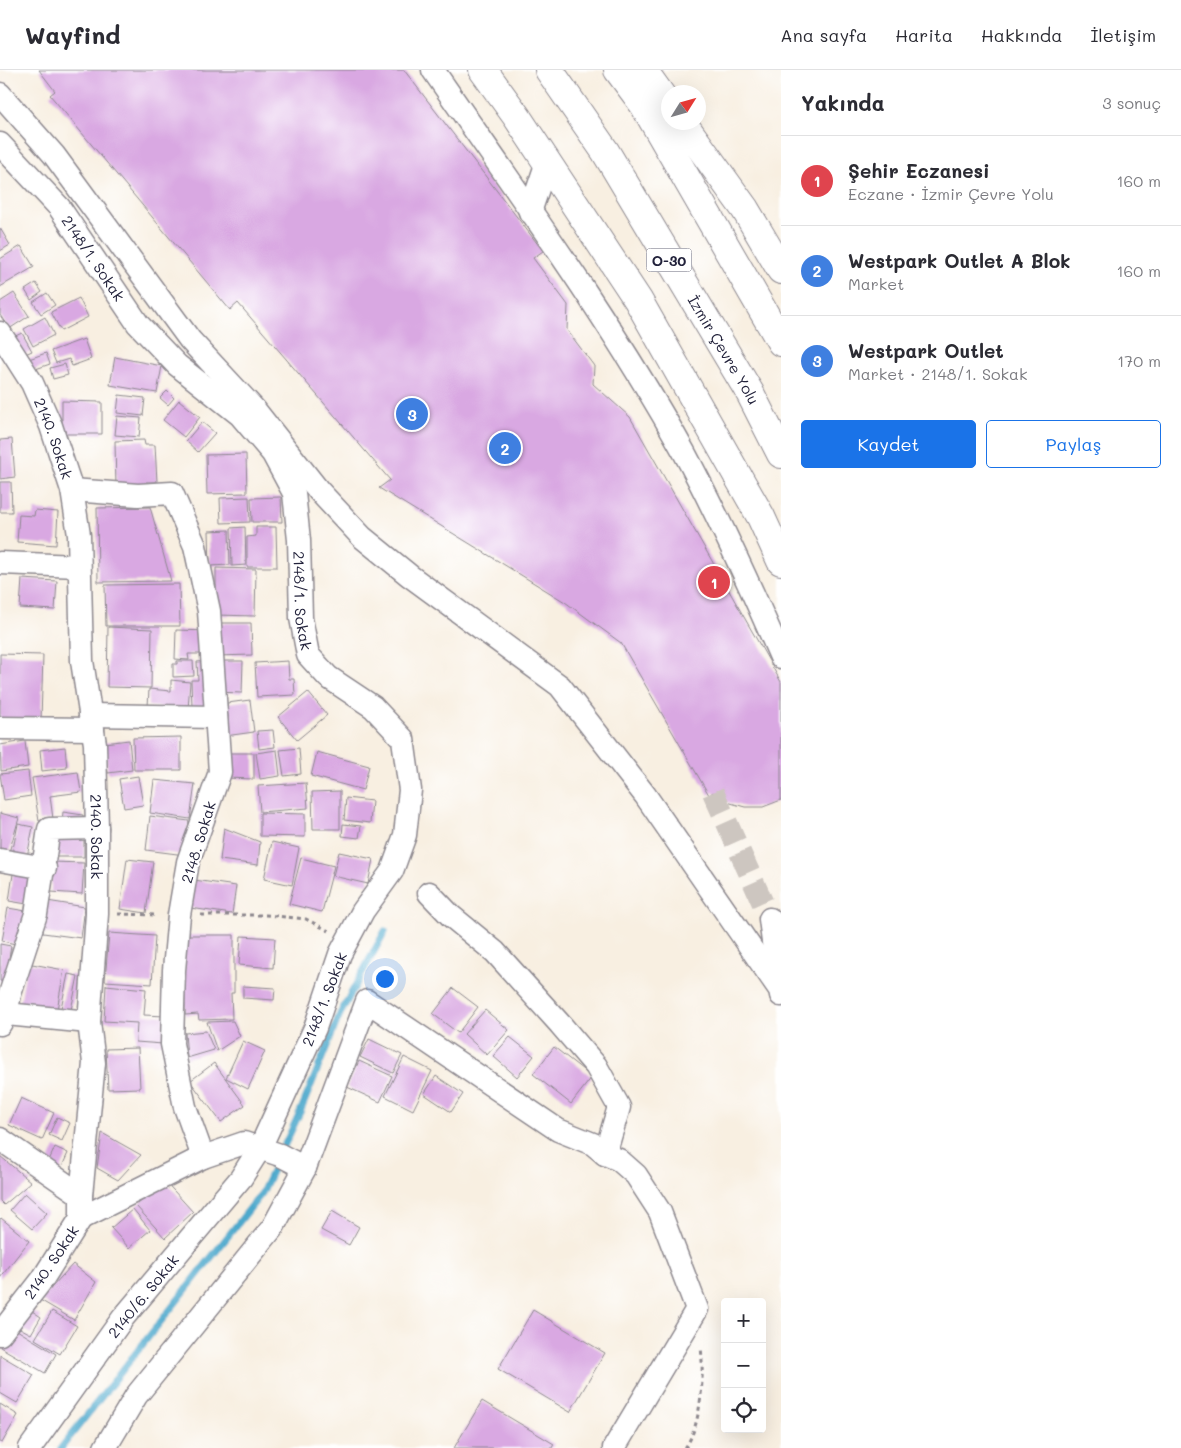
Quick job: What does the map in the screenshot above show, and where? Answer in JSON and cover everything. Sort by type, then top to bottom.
[{"type":"highway","points":[[483,70],[547,162],[638,300],[761,517],[781,561]]},
{"type":"highway","name":"İzmir Çevre Yolu","points":[[549,70],[605,151],[750,393],[781,454]]},
{"type":"highway","points":[[618,70],[644,105],[781,342]]},
{"type":"highway","points":[[643,70],[661,95]]},
{"type":"highway","points":[[688,130],[745,209],[781,270]]},
{"type":"street","points":[[433,70],[594,303],[683,452],[733,548],[781,657]]},
{"type":"street","points":[[0,94],[54,155],[190,340],[255,410],[320,491],[362,537],[410,576],[560,686],[645,795],[780,993]]},
{"type":"street","name":"2148/1. Sokak","points":[[0,144],[59,207],[138,324],[176,365],[240,415],[273,454],[294,493],[301,618],[308,655],[328,677],[374,707],[403,740],[410,790],[406,835],[392,870],[363,911],[340,954],[315,1028],[260,1148]]},
{"type":"street","points":[[530,212],[547,162]]},
{"type":"street","name":"2140. Sokak","points":[[0,333],[7,354],[32,383],[52,426],[72,490],[79,535],[82,661],[95,744],[97,828],[97,914],[88,1022],[94,1063],[81,1195],[81,1218],[42,1280],[0,1334]]},
{"type":"street","name":"2148. Sokak","points":[[72,490],[138,495],[172,493],[195,546],[209,611],[220,772],[188,862],[179,915],[172,1044],[185,1107],[203,1156]]},
{"type":"street","points":[[0,563],[79,566]]},
{"type":"street","points":[[0,728],[216,717]]},
{"type":"street","points":[[88,1022],[4,1006],[36,914],[50,829],[97,828]]},
{"type":"street","points":[[0,860],[44,868]]},
{"type":"street","points":[[429,893],[452,916],[494,952],[596,1066],[619,1108],[604,1154]]},
{"type":"street","points":[[770,919],[780,993]]},
{"type":"street","points":[[105,1448],[136,1396],[273,1227],[305,1168],[367,1001],[558,1130],[586,1141],[604,1154],[619,1160],[636,1175],[660,1212],[697,1309],[614,1448]]},
{"type":"street","points":[[0,1139],[81,1195]]},
{"type":"street","points":[[81,1218],[203,1156],[244,1143],[305,1168]]},
{"type":"street","name":"2140/6. Sokak","points":[[30,1448],[123,1318],[241,1178],[260,1148]]},
{"type":"path","points":[[97,914],[266,915],[306,920],[348,940]]},
{"type":"path","points":[[685,1448],[700,1406],[704,1369],[697,1309]]},
{"type":"building","points":[[39,70],[404,70],[543,251],[533,258],[568,305],[567,330],[594,366],[593,384],[630,417],[781,682],[781,800],[763,807],[745,807],[727,802],[713,792],[709,795],[621,643],[565,602],[379,488],[390,480],[238,303],[230,310],[50,95],[55,91]]},
{"type":"building","points":[[0,228],[10,245],[0,251]]},
{"type":"building","points":[[21,246],[34,267],[0,287],[0,259]]},
{"type":"building","points":[[36,283],[42,292],[31,300],[25,290]]},
{"type":"building","points":[[14,293],[29,316],[9,329],[0,315],[0,302]]},
{"type":"building","points":[[47,293],[55,305],[41,314],[33,302]]},
{"type":"building","points":[[79,298],[88,317],[61,331],[51,312]]},
{"type":"building","points":[[45,317],[54,335],[33,346],[24,329]]},
{"type":"building","points":[[22,333],[32,351],[21,356],[11,338]]},
{"type":"building","points":[[84,339],[91,359],[72,366],[69,359],[56,363],[51,351]]},
{"type":"building","points":[[46,353],[50,364],[30,371],[26,360]]},
{"type":"building","points":[[115,357],[162,366],[157,393],[110,385]]},
{"type":"building","points":[[65,364],[68,375],[53,379],[50,368]]},
{"type":"building","points":[[167,391],[174,398],[168,405],[160,398]]},
{"type":"building","points":[[119,395],[145,398],[143,416],[117,413]]},
{"type":"building","points":[[179,400],[200,417],[184,437],[163,420]]},
{"type":"building","points":[[62,401],[102,402],[102,434],[62,434]]},
{"type":"building","points":[[117,416],[141,418],[139,437],[115,435]]},
{"type":"building","points":[[202,422],[215,433],[198,452],[186,441]]},
{"type":"building","points":[[12,439],[15,477],[0,479],[0,440]]},
{"type":"building","points":[[144,440],[145,445],[155,445],[157,482],[146,482],[146,487],[116,488],[115,441]]},
{"type":"building","points":[[246,454],[247,493],[207,494],[206,455]]},
{"type":"building","points":[[0,482],[11,482],[12,512],[0,512]]},
{"type":"building","points":[[249,497],[250,522],[221,523],[220,498]]},
{"type":"building","points":[[281,497],[282,522],[252,522],[251,498]]},
{"type":"building","points":[[150,507],[171,581],[98,582],[97,508]]},
{"type":"building","points":[[35,510],[58,512],[56,545],[17,542],[19,515],[34,516]]},
{"type":"building","points":[[245,527],[246,565],[232,566],[231,528]]},
{"type":"building","points":[[256,527],[276,527],[277,567],[247,567],[247,537],[256,536]]},
{"type":"building","points":[[229,530],[230,565],[210,566],[209,531]]},
{"type":"building","points":[[216,568],[256,569],[255,616],[216,615]]},
{"type":"building","points":[[22,579],[57,581],[55,610],[20,608]]},
{"type":"building","points":[[179,584],[180,626],[106,626],[105,585]]},
{"type":"building","points":[[216,623],[251,623],[252,655],[216,656]]},
{"type":"building","points":[[108,627],[152,629],[151,688],[107,687]]},
{"type":"building","points":[[176,630],[210,631],[210,654],[188,654],[189,660],[175,659]]},
{"type":"building","points":[[0,654],[43,655],[41,720],[0,720]]},
{"type":"building","points":[[177,661],[193,661],[194,676],[173,677],[173,664],[177,664]]},
{"type":"building","points":[[210,661],[212,706],[192,707],[191,680],[198,680],[197,662]]},
{"type":"building","points":[[215,661],[243,661],[242,693],[215,692]]},
{"type":"building","points":[[288,661],[289,679],[294,679],[295,695],[257,697],[255,663]]},
{"type":"building","points":[[171,680],[190,682],[188,710],[148,706],[149,689],[171,691]]},
{"type":"building","points":[[308,692],[327,715],[297,740],[278,717]]},
{"type":"building","points":[[250,700],[254,732],[225,736],[220,704]]},
{"type":"building","points":[[273,730],[275,747],[259,749],[257,731]]},
{"type":"building","points":[[181,737],[181,770],[134,770],[133,738]]},
{"type":"building","points":[[129,740],[132,770],[108,773],[104,743]]},
{"type":"building","points":[[25,741],[28,767],[1,771],[0,745]]},
{"type":"building","points":[[65,747],[67,768],[42,771],[40,750]]},
{"type":"building","points":[[299,748],[301,774],[284,776],[280,750]]},
{"type":"building","points":[[277,750],[280,776],[260,779],[256,753]]},
{"type":"building","points":[[317,752],[369,766],[363,790],[311,776]]},
{"type":"building","points":[[226,753],[254,753],[254,779],[226,778]]},
{"type":"building","points":[[28,771],[31,796],[4,800],[0,774]]},
{"type":"building","points":[[78,772],[81,792],[50,796],[53,819],[39,821],[32,778]]},
{"type":"building","points":[[138,776],[143,805],[124,808],[119,779]]},
{"type":"building","points":[[154,780],[195,784],[190,819],[150,813]]},
{"type":"building","points":[[306,783],[308,808],[260,812],[258,786]]},
{"type":"building","points":[[340,791],[340,829],[313,829],[312,792]]},
{"type":"building","points":[[346,798],[372,801],[370,823],[344,820]]},
{"type":"building","points":[[63,812],[83,815],[82,825],[62,822]]},
{"type":"building","points":[[0,813],[19,818],[7,859],[0,857]]},
{"type":"building","points":[[260,813],[305,814],[305,837],[260,836]]},
{"type":"building","points":[[150,816],[189,821],[185,855],[146,850]]},
{"type":"building","points":[[18,824],[33,827],[26,862],[11,859]]},
{"type":"building","points":[[343,824],[361,826],[359,838],[342,836]]},
{"type":"building","points":[[224,828],[260,842],[258,865],[220,860]]},
{"type":"building","points":[[84,834],[84,857],[52,857],[51,835]]},
{"type":"building","points":[[272,842],[299,848],[292,885],[264,879]]},
{"type":"building","points":[[339,852],[373,859],[368,884],[333,876]]},
{"type":"building","points":[[301,858],[334,866],[322,912],[289,904]]},
{"type":"building","points":[[127,859],[153,862],[146,913],[120,909]]},
{"type":"building","points":[[52,862],[84,863],[82,894],[51,892]]},
{"type":"building","points":[[13,874],[32,877],[27,904],[9,901]]},
{"type":"building","points":[[194,880],[236,886],[232,914],[190,908]]},
{"type":"building","points":[[47,901],[85,907],[81,938],[43,933]]},
{"type":"building","points":[[8,908],[26,911],[20,945],[2,941]]},
{"type":"building","points":[[109,933],[155,936],[152,984],[105,981]]},
{"type":"building","points":[[184,935],[234,935],[234,993],[231,993],[232,1019],[199,1020],[198,1014],[185,1015]]},
{"type":"building","points":[[241,936],[275,938],[273,968],[239,965]]},
{"type":"building","points":[[0,944],[11,946],[5,982],[0,981]]},
{"type":"building","points":[[27,963],[64,970],[57,1010],[20,1004]]},
{"type":"building","points":[[68,974],[78,976],[70,1015],[60,1013]]},
{"type":"building","points":[[106,985],[146,989],[144,1015],[165,1016],[163,1044],[136,1042],[137,1023],[104,1021]]},
{"type":"building","points":[[243,986],[275,988],[274,1000],[243,998]]},
{"type":"building","points":[[453,988],[478,1007],[458,1033],[433,1014]]},
{"type":"building","points":[[485,1010],[509,1030],[487,1055],[464,1034]]},
{"type":"building","points":[[233,1021],[240,1036],[217,1051],[207,1022]]},
{"type":"building","points":[[206,1031],[214,1050],[187,1058],[185,1033]]},
{"type":"building","points":[[510,1037],[534,1056],[517,1077],[493,1056]]},
{"type":"building","points":[[369,1039],[402,1055],[393,1073],[360,1057]]},
{"type":"building","points":[[243,1041],[265,1051],[248,1089],[226,1078]]},
{"type":"building","points":[[554,1047],[592,1077],[571,1104],[533,1074]]},
{"type":"building","points":[[138,1048],[140,1088],[108,1089],[106,1049]]},
{"type":"building","points":[[404,1057],[432,1071],[413,1110],[385,1096]]},
{"type":"building","points":[[359,1061],[392,1076],[380,1102],[347,1087]]},
{"type":"building","points":[[214,1063],[245,1105],[221,1122],[190,1081]]},
{"type":"building","points":[[436,1076],[463,1094],[451,1112],[424,1094]]},
{"type":"building","points":[[21,1098],[54,1113],[42,1140],[9,1125]]},
{"type":"building","points":[[57,1117],[70,1123],[62,1141],[49,1135]]},
{"type":"building","points":[[102,1133],[141,1155],[118,1180],[97,1168]]},
{"type":"building","points":[[55,1147],[68,1153],[60,1171],[47,1165]]},
{"type":"building","points":[[0,1156],[31,1182],[4,1205],[0,1201]]},
{"type":"building","points":[[164,1180],[193,1212],[165,1238],[136,1206]]},
{"type":"building","points":[[25,1193],[47,1213],[32,1229],[10,1210]]},
{"type":"building","points":[[133,1209],[150,1230],[129,1248],[111,1228]]},
{"type":"building","points":[[332,1211],[359,1227],[349,1245],[321,1230]]},
{"type":"building","points":[[0,1219],[29,1241],[0,1278]]},
{"type":"building","points":[[73,1264],[96,1282],[74,1320],[40,1300]]},
{"type":"building","points":[[29,1309],[41,1317],[31,1334],[18,1327]]},
{"type":"building","points":[[533,1310],[605,1353],[570,1412],[498,1369]]},
{"type":"building","points":[[52,1311],[77,1326],[60,1354],[35,1339]]},
{"type":"building","points":[[12,1327],[56,1354],[45,1373],[0,1347]]},
{"type":"building","points":[[0,1355],[34,1375],[17,1403],[0,1393]]},
{"type":"building","points":[[482,1401],[554,1444],[552,1448],[454,1448]]},
{"type":"building","points":[[0,1404],[18,1415],[2,1443],[0,1442]]},
{"type":"waterway","points":[[61,1448],[262,1193],[301,1110],[340,1014],[385,931]]},
{"type":"tunnel","points":[[713,792],[770,919]]},
{"type":"place","name":"Westpark Outlet","points":[[412,414]]},
{"type":"place","name":"Westpark Outlet A Blok","points":[[505,448]]},
{"type":"place","name":"Şehir Eczanesi","points":[[714,582]]}]
